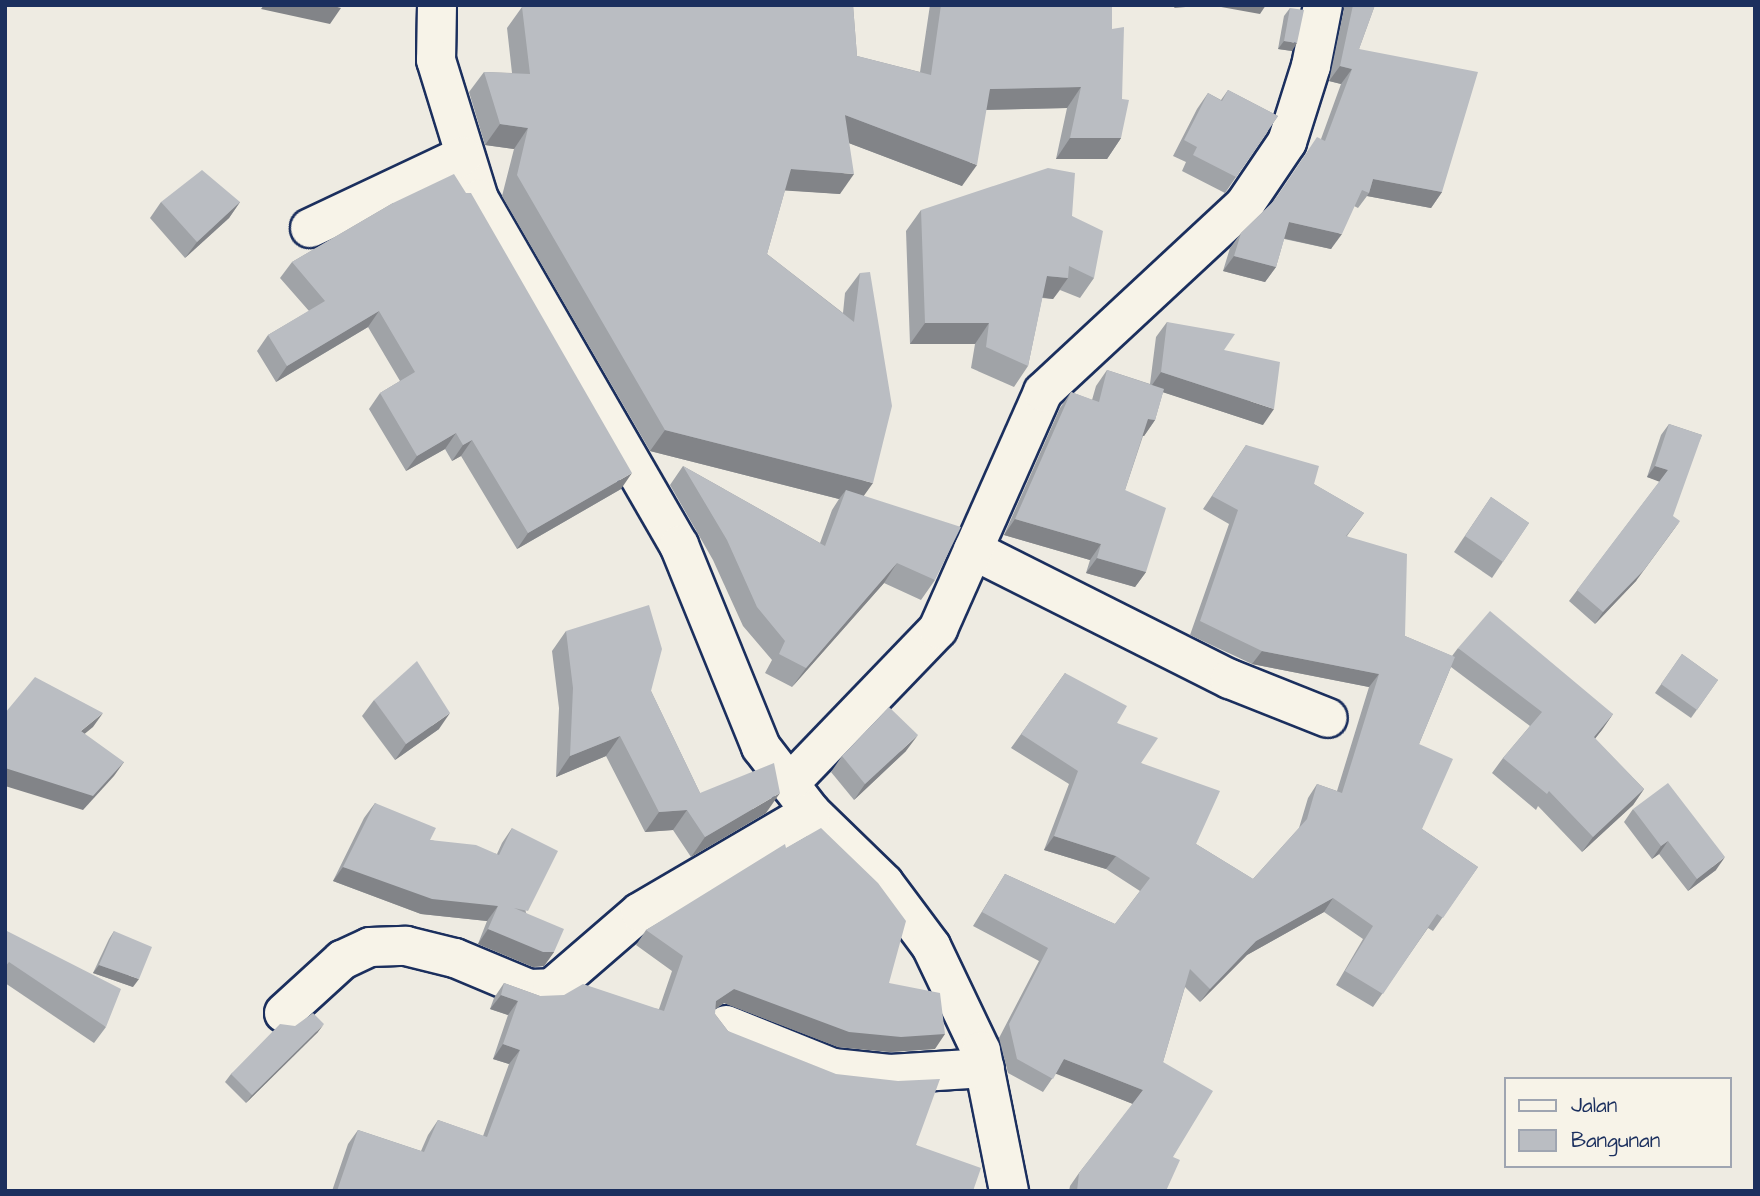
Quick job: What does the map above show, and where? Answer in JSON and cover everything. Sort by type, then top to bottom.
[{"type":"street","points":[[437,5],[436,60],[463,156],[479,198],[679,545],[761,747],[800,798],[884,883],[931,946],[985,1068],[1009,1191]]},
{"type":"street","points":[[284,1013],[342,960],[370,947],[406,946],[455,957],[529,989],[552,988],[640,912],[800,798],[938,629],[1043,392],[1238,211],[1287,142],[1311,66],[1323,5]]},
{"type":"street","points":[[310,228],[463,156]]},
{"type":"street","points":[[973,550],[1230,679],[1328,718]]},
{"type":"street","points":[[726,1025],[833,1068],[890,1074],[985,1068]]},
{"type":"building","points":[[853,5],[857,56],[931,75],[941,5],[1112,5],[1112,29],[1124,27],[1122,99],[1129,100],[1121,138],[1070,138],[1081,87],[990,89],[977,165],[845,115],[854,174],[791,169],[767,254],[854,322],[860,273],[870,272],[892,406],[873,483],[665,430],[517,175],[528,128],[500,124],[484,72],[530,74],[522,7]]},
{"type":"building","points":[[1353,5],[1375,5],[1359,49],[1478,72],[1442,192],[1373,179],[1369,193],[1362,190],[1342,234],[1289,222],[1276,267],[1234,256],[1241,233],[1274,201],[1317,137],[1325,141],[1352,69],[1340,66]]},
{"type":"building","points":[[1290,8],[1304,10],[1297,43],[1284,41]]},
{"type":"building","points":[[1228,90],[1278,116],[1236,177],[1193,155],[1197,147],[1184,140],[1208,93],[1222,101]]},
{"type":"building","points":[[1048,168],[1075,173],[1072,216],[1103,231],[1094,278],[1069,266],[1068,278],[1047,276],[1028,366],[986,347],[989,323],[925,323],[921,210]]},
{"type":"building","points":[[202,170],[240,202],[197,242],[161,202]]},
{"type":"building","points":[[454,174],[466,193],[471,193],[632,473],[528,533],[472,440],[463,445],[456,433],[417,456],[380,393],[415,372],[379,311],[287,366],[268,335],[325,301],[292,262],[393,203]]},
{"type":"building","points":[[1167,322],[1235,334],[1224,350],[1280,362],[1274,409],[1161,372]]},
{"type":"building","points":[[1107,370],[1164,389],[1155,420],[1148,419],[1125,490],[1166,508],[1146,572],[1097,558],[1101,544],[1015,519],[1071,392],[1099,402]]},
{"type":"building","points":[[1669,424],[1702,435],[1673,516],[1680,521],[1644,570],[1603,612],[1577,590],[1668,470],[1655,466]]},
{"type":"building","points":[[1246,445],[1319,466],[1314,484],[1364,513],[1346,536],[1407,554],[1405,636],[1455,657],[1419,744],[1453,759],[1422,829],[1478,867],[1443,918],[1437,914],[1383,994],[1345,971],[1373,926],[1333,898],[1256,941],[1210,989],[1190,969],[1163,1062],[1213,1091],[1173,1157],[1180,1160],[1166,1191],[1077,1191],[1079,1173],[1143,1090],[1064,1059],[1053,1079],[1017,1059],[1009,1024],[1048,948],[982,912],[1005,874],[1115,924],[1150,878],[1116,856],[1054,836],[1078,771],[1021,734],[1065,673],[1127,706],[1117,723],[1158,738],[1141,763],[1220,791],[1196,844],[1253,879],[1307,819],[1317,784],[1342,793],[1379,674],[1262,651],[1200,621],[1238,510],[1212,496]]},
{"type":"building","points":[[683,466],[825,546],[846,490],[961,527],[935,580],[897,563],[806,668],[779,654],[785,641],[757,607],[727,540]]},
{"type":"building","points":[[1491,497],[1529,523],[1503,562],[1465,536]]},
{"type":"building","points":[[649,605],[662,649],[651,691],[700,793],[774,763],[780,793],[705,837],[687,810],[659,812],[620,736],[570,756],[573,688],[566,631]]},
{"type":"building","points":[[1490,611],[1613,714],[1594,737],[1644,789],[1593,837],[1549,791],[1547,794],[1503,758],[1542,712],[1458,648]]},
{"type":"building","points":[[1682,654],[1718,680],[1697,710],[1661,684]]},
{"type":"building","points":[[417,661],[450,713],[406,744],[374,700]]},
{"type":"building","points":[[35,677],[103,713],[81,731],[124,762],[93,796],[5,768],[5,713]]},
{"type":"building","points":[[889,707],[918,735],[865,784],[842,756]]},
{"type":"building","points":[[1668,783],[1725,857],[1697,879],[1668,841],[1661,846],[1633,809]]},
{"type":"building","points":[[375,803],[436,828],[430,840],[476,845],[499,855],[512,828],[558,851],[528,911],[514,908],[564,929],[554,952],[543,952],[488,929],[498,906],[432,899],[343,867]]},
{"type":"building","points":[[821,828],[878,883],[906,921],[889,983],[940,993],[945,1034],[901,1037],[849,1032],[734,989],[716,1001],[715,1014],[728,1031],[836,1074],[898,1081],[940,1079],[916,1145],[981,1168],[973,1191],[337,1191],[358,1130],[424,1152],[438,1120],[487,1137],[520,1050],[503,1044],[518,1001],[501,995],[504,983],[540,996],[564,995],[583,984],[664,1011],[683,956],[646,930],[785,844],[786,848]]},
{"type":"building","points":[[5,930],[121,989],[106,1027],[9,962],[5,967]]},
{"type":"building","points":[[114,931],[152,947],[139,979],[99,965]]},
{"type":"building","points":[[313,1013],[324,1024],[252,1095],[231,1074],[280,1024],[295,1026]]}]
